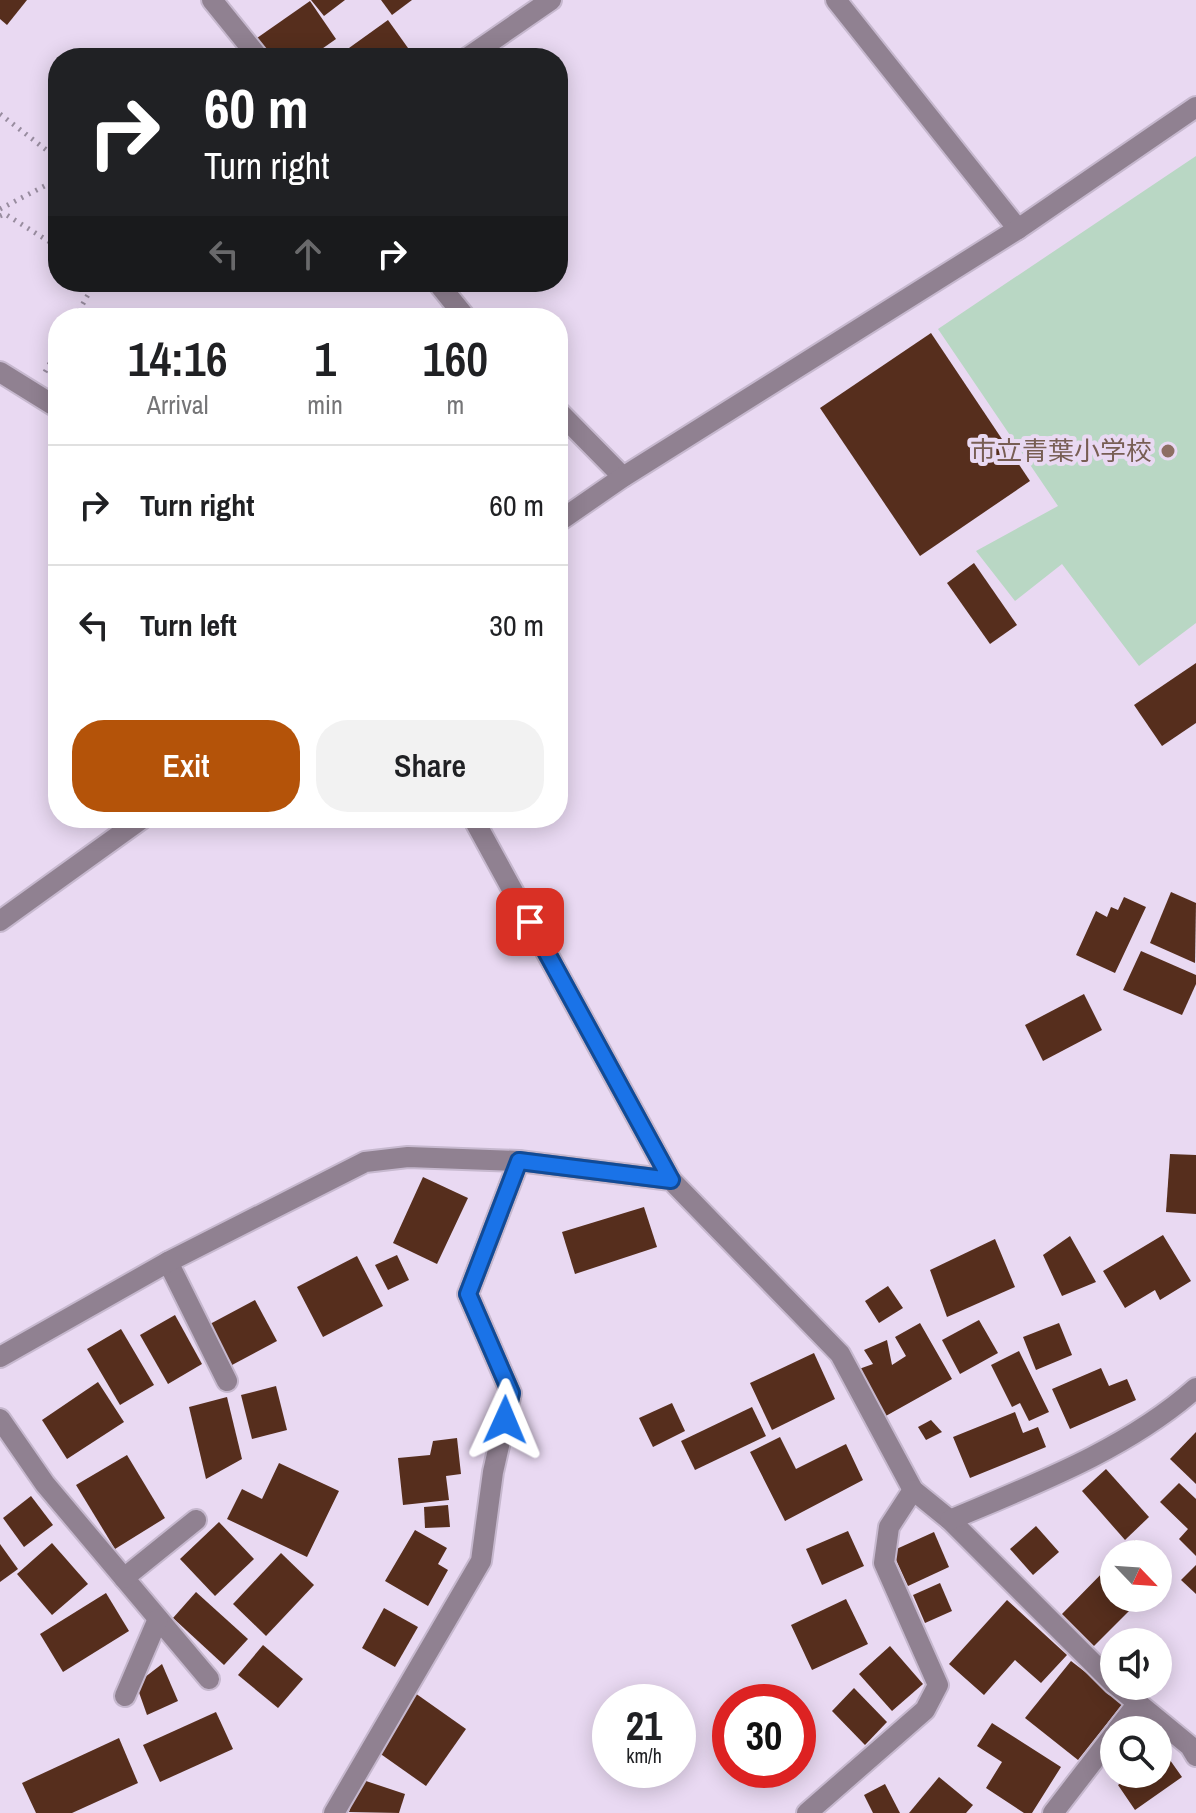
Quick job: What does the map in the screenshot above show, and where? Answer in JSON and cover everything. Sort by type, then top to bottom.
[{"type":"street","points":[[212,0],[251,48]]},
{"type":"street","points":[[836,0],[1018,229]]},
{"type":"street","points":[[480,48],[541,3]]},
{"type":"street","points":[[568,515],[623,477],[1018,229],[1196,107]]},
{"type":"street","points":[[445,292],[458,308]]},
{"type":"street","points":[[0,372],[48,402]]},
{"type":"street","points":[[568,421],[623,477]]},
{"type":"street","points":[[0,921],[129,828]]},
{"type":"street","points":[[478,828],[671,1180],[840,1354],[913,1490],[950,1520],[1100,1670]]},
{"type":"street","points":[[0,1357],[168,1262],[365,1162],[408,1157],[519,1161],[671,1180]]},
{"type":"street","points":[[334,1813],[481,1561],[493,1472],[511,1393],[468,1294],[519,1161]]},
{"type":"street","points":[[168,1262],[227,1381]]},
{"type":"street","points":[[950,1520],[1051,1478],[1165,1415],[1196,1388]]},
{"type":"street","points":[[0,1419],[45,1484],[209,1679]]},
{"type":"street","points":[[807,1813],[925,1710],[938,1685],[884,1563],[889,1527],[913,1490]]},
{"type":"street","points":[[124,1578],[196,1520]]},
{"type":"street","points":[[125,1696],[158,1619]]},
{"type":"street","points":[[1134,1700],[1190,1746],[1196,1756]]},
{"type":"street","points":[[1128,1716],[1138,1703]]},
{"type":"street","points":[[1053,1813],[1100,1753]]},
{"type":"path","points":[[0,114],[48,151]]},
{"type":"path","points":[[0,209],[48,184]]},
{"type":"path","points":[[0,216],[5,214],[48,241]]},
{"type":"green space","points":[[1196,156],[1196,623],[1139,666],[1062,564],[1015,601],[976,551],[1058,506],[938,329]]},
{"type":"building","points":[[0,0],[27,0],[7,25],[0,19]]},
{"type":"building","points":[[311,0],[345,0],[324,16]]},
{"type":"building","points":[[381,0],[412,0],[392,15]]},
{"type":"building","points":[[310,1],[336,39],[323,48],[264,48],[257,38]]},
{"type":"building","points":[[388,20],[408,48],[349,48]]},
{"type":"building","points":[[931,333],[1030,481],[920,556],[820,408]]},
{"type":"building","points":[[974,563],[1017,625],[990,644],[947,583]]},
{"type":"building","points":[[1196,663],[1196,723],[1162,746],[1134,705]]},
{"type":"building","points":[[1171,892],[1196,903],[1195,963],[1150,943]]},
{"type":"building","points":[[1124,897],[1146,907],[1115,973],[1076,955],[1096,911],[1107,917],[1111,907],[1118,910]]},
{"type":"building","points":[[1141,951],[1196,975],[1196,984],[1182,1015],[1123,990]]},
{"type":"building","points":[[1084,994],[1102,1030],[1043,1061],[1025,1025]]},
{"type":"building","points":[[1170,1154],[1196,1155],[1196,1214],[1166,1212]]},
{"type":"building","points":[[423,1177],[468,1198],[437,1264],[393,1243]]},
{"type":"building","points":[[644,1207],[657,1247],[575,1274],[562,1232]]},
{"type":"building","points":[[1163,1235],[1191,1281],[1160,1300],[1155,1290],[1125,1308],[1103,1271]]},
{"type":"building","points":[[1070,1236],[1096,1282],[1062,1296],[1043,1255]]},
{"type":"building","points":[[995,1239],[1015,1287],[947,1317],[930,1270]]},
{"type":"building","points":[[397,1255],[409,1280],[388,1290],[375,1265]]},
{"type":"building","points":[[357,1256],[383,1306],[323,1337],[297,1287]]},
{"type":"building","points":[[888,1286],[903,1308],[879,1323],[865,1301]]},
{"type":"building","points":[[255,1300],[277,1341],[232,1365],[210,1324]]},
{"type":"building","points":[[175,1315],[202,1364],[168,1384],[140,1335]]},
{"type":"building","points":[[979,1320],[998,1353],[960,1374],[942,1340]]},
{"type":"building","points":[[920,1323],[952,1379],[884,1417],[859,1369],[873,1364],[864,1350],[887,1340],[892,1365],[906,1356],[895,1337]]},
{"type":"building","points":[[1059,1323],[1072,1355],[1036,1370],[1023,1337]]},
{"type":"building","points":[[121,1329],[154,1385],[120,1405],[87,1349]]},
{"type":"building","points":[[1019,1351],[1049,1412],[1029,1421],[1020,1403],[1012,1407],[991,1365]]},
{"type":"building","points":[[814,1353],[835,1399],[772,1430],[750,1383]]},
{"type":"building","points":[[1101,1368],[1109,1386],[1127,1379],[1136,1400],[1070,1429],[1052,1389]]},
{"type":"building","points":[[98,1382],[124,1422],[67,1459],[42,1420]]},
{"type":"building","points":[[276,1386],[287,1430],[252,1439],[241,1395]]},
{"type":"building","points":[[227,1397],[242,1459],[206,1479],[189,1407]]},
{"type":"building","points":[[672,1403],[685,1431],[653,1447],[639,1418]]},
{"type":"building","points":[[752,1407],[766,1436],[695,1470],[681,1441]]},
{"type":"building","points":[[1015,1412],[1023,1433],[1038,1427],[1046,1447],[970,1478],[953,1437]]},
{"type":"building","points":[[931,1420],[942,1432],[926,1440],[918,1427]]},
{"type":"building","points":[[1196,1432],[1196,1484],[1170,1459]]},
{"type":"building","points":[[780,1437],[796,1469],[846,1444],[863,1480],[785,1521],[750,1452]]},
{"type":"building","points":[[457,1438],[461,1474],[446,1476],[449,1500],[403,1505],[398,1458],[430,1455],[433,1441]]},
{"type":"building","points":[[127,1455],[165,1518],[115,1549],[76,1485]]},
{"type":"building","points":[[279,1463],[339,1491],[307,1557],[227,1519],[242,1489],[262,1499]]},
{"type":"building","points":[[1106,1469],[1149,1517],[1125,1540],[1082,1491]]},
{"type":"building","points":[[1179,1483],[1196,1499],[1196,1556],[1179,1539],[1188,1529],[1160,1502]]},
{"type":"building","points":[[31,1496],[53,1525],[24,1547],[3,1518]]},
{"type":"building","points":[[448,1505],[450,1527],[425,1528],[424,1507]]},
{"type":"building","points":[[219,1522],[254,1559],[215,1596],[180,1559]]},
{"type":"building","points":[[1036,1526],[1059,1552],[1033,1575],[1010,1549]]},
{"type":"building","points":[[415,1530],[447,1548],[438,1564],[448,1570],[428,1606],[385,1581]]},
{"type":"building","points":[[848,1531],[864,1566],[822,1585],[806,1549]]},
{"type":"building","points":[[934,1532],[949,1567],[908,1586],[892,1551]]},
{"type":"building","points":[[52,1543],[88,1584],[52,1615],[17,1574]]},
{"type":"building","points":[[0,1544],[18,1569],[0,1582]]},
{"type":"building","points":[[281,1553],[314,1585],[266,1636],[233,1604]]},
{"type":"building","points":[[1196,1565],[1196,1594],[1181,1580]]},
{"type":"building","points":[[1100,1575],[1100,1612],[1128,1612],[1112,1628],[1100,1628],[1100,1640],[1094,1646],[1062,1614]]},
{"type":"building","points":[[940,1583],[952,1611],[925,1623],[913,1595]]},
{"type":"building","points":[[196,1592],[248,1639],[224,1665],[173,1618]]},
{"type":"building","points":[[106,1593],[129,1631],[63,1672],[40,1634]]},
{"type":"building","points":[[846,1599],[868,1644],[812,1670],[791,1625]]},
{"type":"building","points":[[1007,1600],[1067,1655],[1041,1683],[1015,1660],[984,1695],[949,1664]]},
{"type":"building","points":[[384,1608],[418,1627],[395,1667],[362,1648]]},
{"type":"building","points":[[263,1645],[303,1679],[278,1708],[238,1675]]},
{"type":"building","points":[[890,1646],[923,1684],[892,1711],[859,1674]]},
{"type":"building","points":[[1071,1661],[1100,1683],[1100,1700],[1124,1702],[1113,1716],[1100,1716],[1100,1732],[1078,1760],[1025,1718]]},
{"type":"building","points":[[162,1664],[178,1701],[147,1715],[136,1684]]},
{"type":"building","points":[[854,1688],[887,1722],[865,1745],[832,1711]]},
{"type":"building","points":[[415,1693],[466,1729],[426,1786],[375,1750]]},
{"type":"building","points":[[216,1712],[233,1749],[160,1782],[143,1745]]},
{"type":"building","points":[[992,1723],[1061,1767],[1032,1813],[1024,1813],[986,1788],[1002,1762],[977,1746]]},
{"type":"building","points":[[119,1738],[138,1783],[72,1813],[36,1813],[22,1783]]},
{"type":"building","points":[[1172,1763],[1182,1777],[1172,1784]]},
{"type":"building","points":[[939,1777],[973,1805],[966,1813],[909,1813]]},
{"type":"building","points":[[360,1779],[405,1794],[399,1813],[349,1812]]},
{"type":"building","points":[[885,1784],[900,1813],[873,1813],[864,1795]]},
{"type":"building","points":[[1120,1788],[1166,1788],[1135,1810]]},
{"type":"place","name":"市立青葉小学校","points":[[1168,451]]},
{"type":"route","points":[[505,1420],[511,1393],[468,1294],[519,1161],[671,1180],[530,922]]}]
